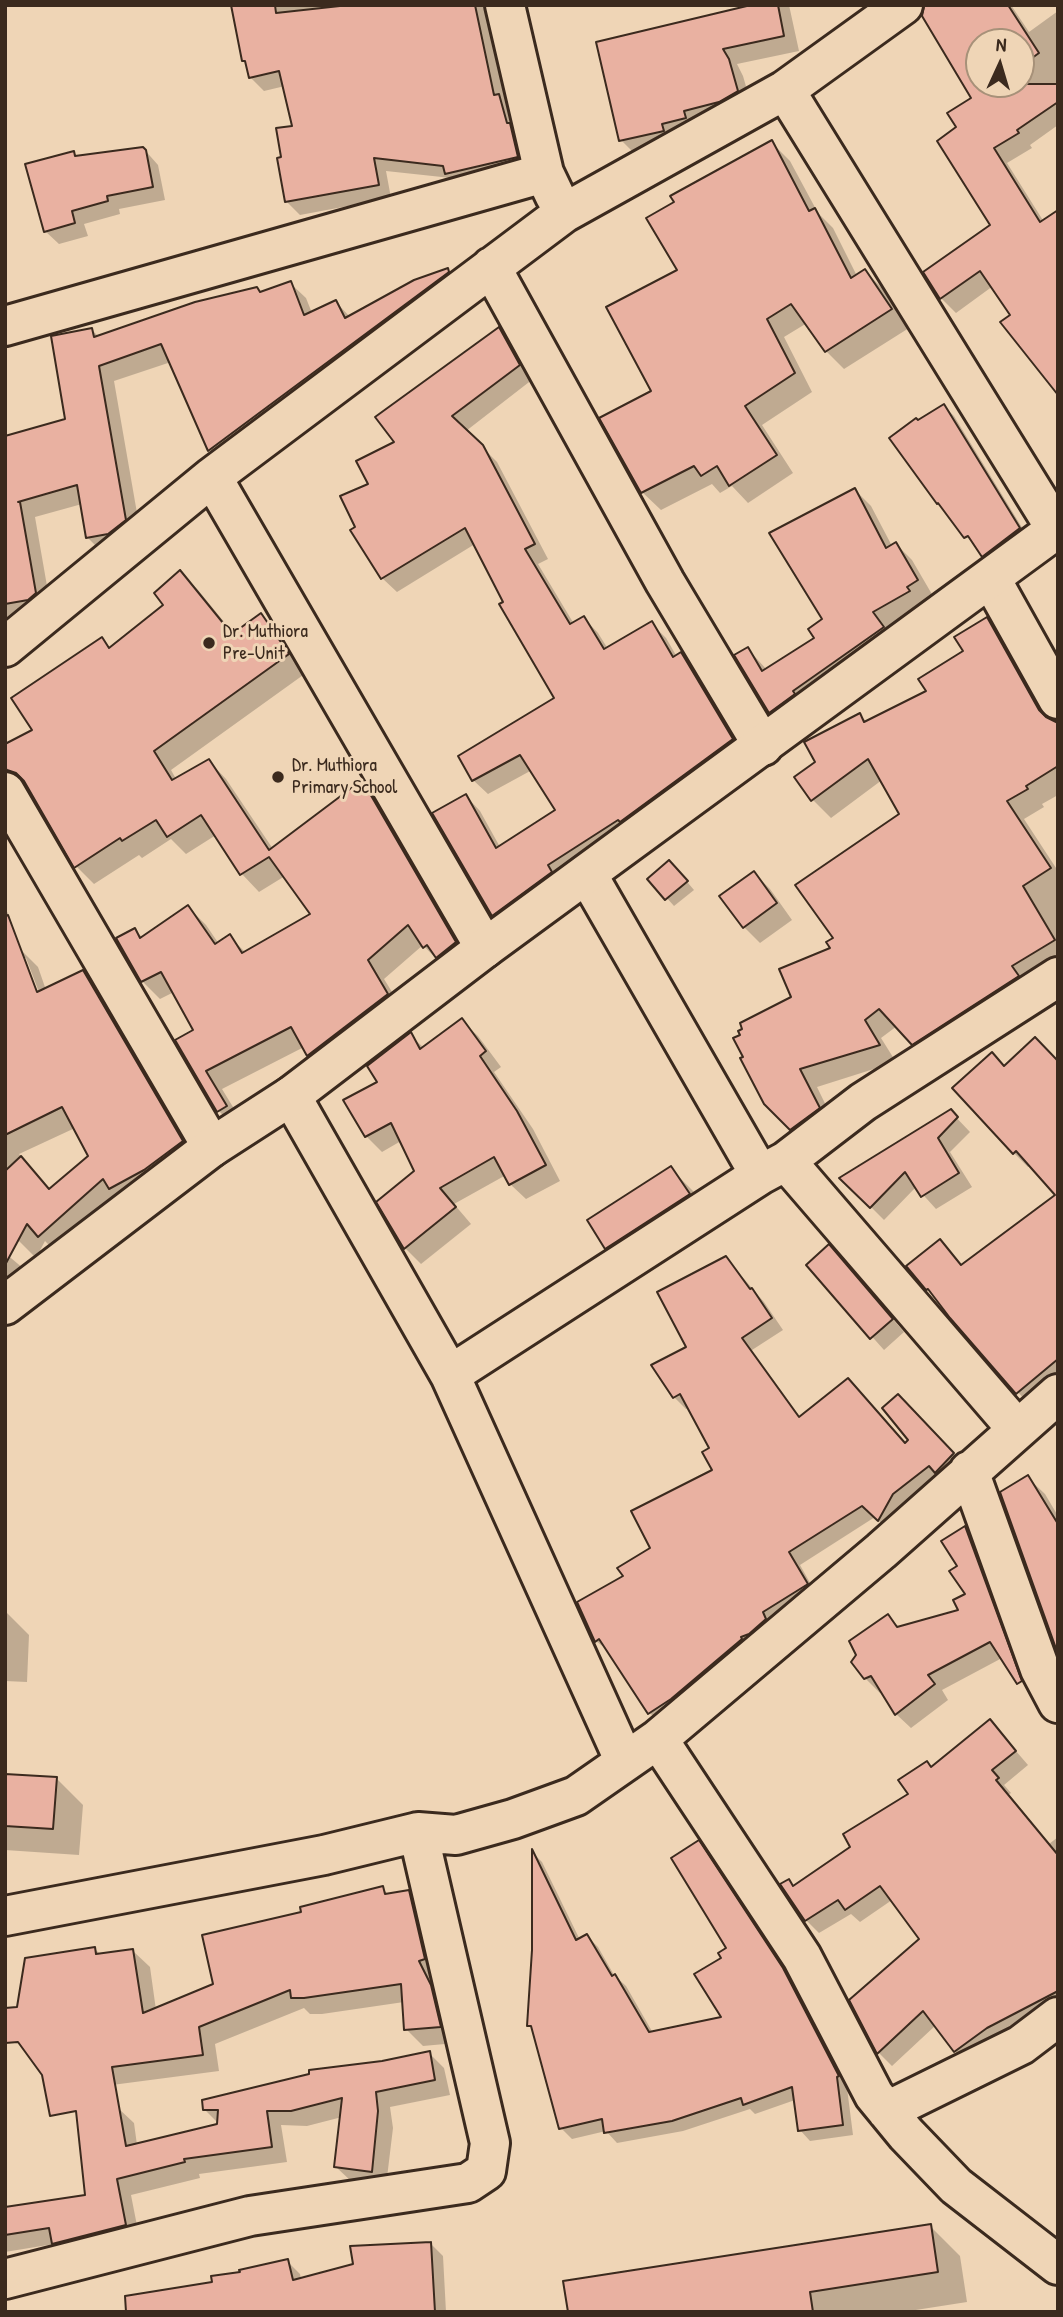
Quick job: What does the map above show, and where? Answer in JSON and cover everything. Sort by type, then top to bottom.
[{"type":"street","points":[[505,5],[544,173],[564,213]]},
{"type":"street","points":[[5,647],[212,477],[564,213],[785,90],[903,5]]},
{"type":"street","points":[[5,1306],[212,1147],[291,1096],[485,948],[1057,529],[785,90]]},
{"type":"street","points":[[5,326],[544,173]]},
{"type":"street","points":[[491,267],[665,582],[763,746]]},
{"type":"street","points":[[212,477],[485,948]]},
{"type":"street","points":[[990,579],[1058,699]]},
{"type":"street","points":[[5,792],[212,1147]]},
{"type":"street","points":[[587,874],[773,1168],[1017,1429]]},
{"type":"street","points":[[450,1375],[773,1168],[863,1102],[1058,977]]},
{"type":"street","points":[[291,1096],[450,1375],[625,1762]]},
{"type":"street","points":[[5,1916],[324,1855],[418,1832],[456,1835],[513,1819],[576,1796],[658,1739],[881,1551],[1058,1394]]},
{"type":"street","points":[[969,1471],[1040,1669],[1058,1703]]},
{"type":"street","points":[[658,1739],[802,1957],[874,2095],[956,2186],[1058,2265]]},
{"type":"street","points":[[5,2279],[250,2216],[468,2183],[486,2171],[490,2143],[418,1832]]},
{"type":"street","points":[[887,2111],[1021,2045],[1058,2017]]},
{"type":"building","points":[[231,5],[275,5],[276,13],[349,5],[475,5],[494,95],[499,94],[507,123],[510,123],[518,157],[445,174],[443,166],[374,158],[379,185],[285,202],[277,158],[281,157],[276,128],[292,126],[279,71],[249,78],[245,61],[242,61]]},
{"type":"building","points":[[751,5],[778,5],[784,36],[723,49],[729,59],[738,91],[719,102],[684,111],[686,118],[662,124],[664,131],[619,141],[596,42]]},
{"type":"building","points":[[924,5],[1008,5],[1023,28],[965,28],[965,88],[922,16]]},
{"type":"building","points":[[1035,84],[1058,84],[1058,102],[1017,130],[1019,133],[994,148],[1040,222],[1058,210],[1058,395],[1000,322],[1010,315],[980,271],[940,299],[923,272],[990,225],[937,141],[956,127],[947,113],[971,98],[1035,98]]},
{"type":"building","points":[[772,140],[809,211],[815,208],[851,278],[865,269],[892,309],[825,352],[791,304],[767,319],[795,373],[745,406],[777,455],[729,486],[717,466],[701,476],[694,466],[641,493],[599,418],[651,391],[606,307],[677,270],[646,218],[674,202],[670,196]]},
{"type":"building","points":[[143,147],[146,150],[153,187],[107,196],[108,201],[72,211],[75,223],[44,232],[25,164],[74,151],[75,156]]},
{"type":"building","points":[[448,268],[449,272],[208,451],[161,344],[99,366],[126,520],[108,534],[86,538],[77,485],[18,502],[36,593],[28,600],[5,604],[5,436],[65,419],[51,336],[92,328],[94,337],[195,302],[257,287],[260,292],[291,281],[304,315],[336,300],[345,318],[414,280]]},
{"type":"building","points":[[499,327],[520,365],[452,416],[483,445],[535,544],[525,549],[570,624],[584,616],[604,649],[652,621],[673,657],[681,652],[733,739],[620,822],[618,820],[548,865],[552,872],[492,916],[432,813],[466,794],[496,848],[555,810],[520,755],[472,781],[458,756],[554,698],[499,604],[503,602],[465,528],[381,579],[350,530],[355,527],[340,496],[368,484],[356,461],[394,442],[375,417]]},
{"type":"building","points":[[944,404],[1020,528],[982,557],[968,536],[964,538],[937,504],[889,438],[916,418],[918,420]]},
{"type":"building","points":[[855,488],[886,548],[896,542],[918,580],[907,587],[910,591],[873,612],[884,627],[793,691],[795,694],[769,713],[734,655],[748,647],[762,671],[814,638],[808,629],[822,619],[769,533]]},
{"type":"building","points":[[180,570],[232,634],[261,613],[289,654],[154,751],[172,780],[209,759],[269,850],[362,780],[456,942],[436,958],[427,945],[423,948],[408,925],[368,960],[388,994],[307,1056],[291,1027],[206,1071],[227,1106],[217,1112],[175,1040],[193,1030],[161,972],[141,982],[116,938],[135,928],[140,938],[188,905],[215,944],[230,934],[242,953],[310,914],[269,857],[240,875],[201,815],[167,837],[156,820],[122,841],[120,838],[74,868],[24,781],[5,768],[5,744],[32,730],[11,698],[102,637],[109,648],[163,605],[154,593]]},
{"type":"building","points":[[987,617],[1039,710],[1058,723],[1058,766],[1007,801],[1051,868],[1023,886],[1055,940],[1012,966],[1019,976],[912,1045],[879,1009],[865,1020],[880,1045],[800,1069],[820,1108],[790,1130],[764,1104],[740,1058],[743,1057],[733,1038],[740,1035],[740,1023],[791,997],[779,969],[830,948],[826,942],[833,938],[795,885],[899,814],[868,759],[811,801],[794,777],[815,762],[804,742],[860,713],[864,722],[926,691],[918,679],[963,651],[954,637]]},
{"type":"building","points":[[669,860],[688,881],[665,900],[647,879]]},
{"type":"building","points":[[754,871],[777,903],[743,928],[719,896]]},
{"type":"building","points":[[8,915],[37,992],[83,970],[183,1141],[144,1170],[109,1189],[103,1179],[38,1237],[27,1224],[5,1265],[5,1171],[21,1156],[49,1189],[88,1156],[62,1107],[5,1135],[5,916]]},
{"type":"building","points":[[462,1018],[486,1051],[480,1056],[517,1111],[546,1165],[509,1185],[494,1157],[440,1188],[456,1207],[404,1249],[376,1202],[414,1171],[391,1123],[365,1137],[343,1100],[377,1082],[367,1066],[411,1032],[420,1049]]},
{"type":"building","points":[[1035,1037],[1058,1061],[1058,1359],[1016,1394],[906,1266],[940,1239],[961,1265],[1055,1195],[1016,1151],[1013,1154],[952,1088],[992,1052],[1004,1066]]},
{"type":"building","points":[[951,1109],[958,1117],[938,1138],[959,1173],[921,1197],[905,1172],[870,1208],[839,1178]]},
{"type":"building","points":[[671,1166],[690,1194],[605,1249],[587,1220]]},
{"type":"building","points":[[829,1244],[893,1319],[870,1339],[806,1265]]},
{"type":"building","points":[[726,1256],[772,1318],[742,1338],[799,1417],[848,1378],[905,1443],[908,1440],[882,1408],[898,1394],[954,1453],[935,1473],[929,1466],[893,1494],[878,1521],[862,1506],[789,1552],[808,1584],[763,1612],[766,1619],[749,1634],[741,1637],[742,1639],[671,1699],[648,1714],[599,1639],[595,1642],[577,1602],[623,1576],[617,1568],[650,1548],[631,1511],[712,1470],[702,1452],[709,1448],[680,1394],[673,1398],[651,1365],[686,1347],[657,1292]]},
{"type":"building","points":[[1028,1475],[1058,1524],[1058,1654],[1000,1492]]},
{"type":"building","points":[[965,1526],[1022,1681],[1017,1684],[990,1642],[928,1675],[935,1684],[895,1715],[871,1676],[864,1679],[851,1662],[856,1655],[849,1641],[888,1614],[897,1627],[958,1610],[953,1600],[965,1594],[949,1571],[957,1566],[941,1541]]},
{"type":"building","points":[[990,1719],[1016,1751],[992,1770],[999,1778],[996,1780],[1058,1855],[1058,1991],[987,2028],[954,2052],[923,2011],[877,2054],[849,2000],[919,1939],[880,1886],[845,1910],[838,1900],[805,1921],[780,1884],[789,1879],[793,1886],[850,1847],[843,1834],[908,1794],[898,1780],[927,1761],[931,1767]]},
{"type":"building","points":[[5,1774],[57,1777],[53,1829],[5,1826]]},
{"type":"building","points":[[699,1840],[783,1968],[839,2076],[843,2125],[798,2131],[792,2087],[743,2105],[741,2098],[672,2121],[604,2133],[602,2119],[559,2129],[531,2026],[527,2026],[532,1950],[532,1849],[576,1940],[587,1934],[612,1976],[615,1974],[649,2032],[721,2017],[694,1974],[721,1958],[718,1953],[726,1948],[671,1858]]},
{"type":"building","points":[[383,1886],[385,1894],[409,1890],[425,1959],[419,1961],[431,1985],[441,2027],[404,2030],[401,1984],[304,1998],[291,1998],[290,1990],[199,2027],[203,2055],[112,2067],[126,2146],[217,2124],[218,2110],[203,2110],[202,2100],[309,2074],[309,2070],[382,2061],[430,2051],[435,2080],[376,2092],[378,2111],[372,2172],[334,2167],[342,2098],[291,2111],[267,2111],[272,2147],[184,2159],[185,2162],[117,2179],[126,2225],[52,2244],[49,2228],[5,2235],[5,2207],[85,2195],[76,2111],[50,2116],[42,2075],[18,2042],[5,2043],[5,2008],[17,2007],[25,1958],[95,1947],[96,1954],[133,1949],[143,2013],[213,1984],[202,1935],[301,1912],[300,1907]]},
{"type":"building","points":[[931,2224],[938,2272],[810,2292],[813,2312],[568,2312],[563,2281]]},
{"type":"building","points":[[431,2242],[435,2312],[126,2312],[125,2296],[212,2282],[211,2276],[240,2272],[239,2270],[288,2259],[293,2280],[353,2264],[350,2246]]},
{"type":"place","name":"Dr. Muthiora Pre-Unit","points":[[209,643]]},
{"type":"place","name":"Dr. Muthiora Primary School","points":[[278,777]]}]
